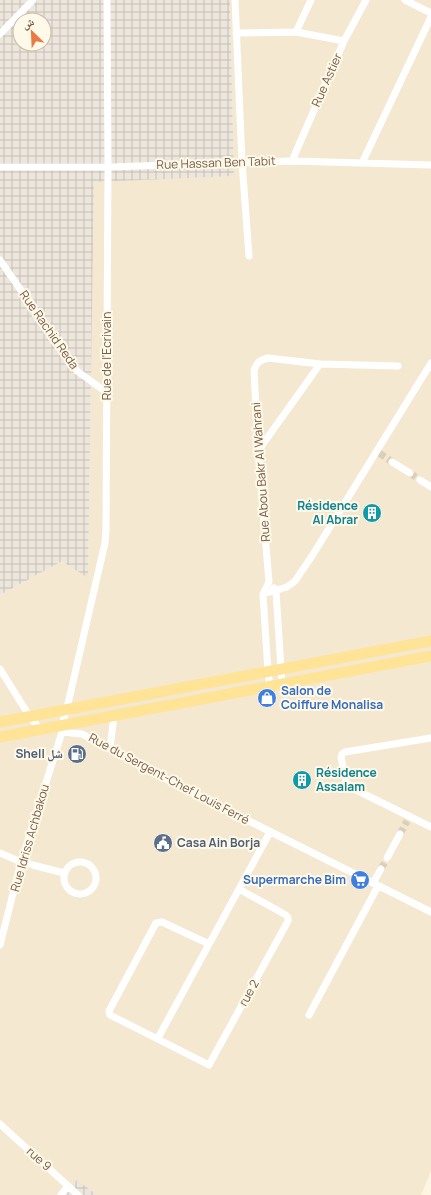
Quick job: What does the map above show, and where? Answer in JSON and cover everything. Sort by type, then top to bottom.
[{"type":"main road","points":[[0,722],[67,708],[431,641]]},
{"type":"main road","points":[[0,737],[40,729],[62,728],[114,716],[431,656]]},
{"type":"street","points":[[0,34],[33,0]]},
{"type":"street","name":"Rue de l'Ecrivain","points":[[62,728],[105,543],[106,530],[108,167],[107,0]]},
{"type":"street","points":[[235,0],[242,162],[249,256]]},
{"type":"street","points":[[296,32],[311,0]]},
{"type":"street","name":"Rue Astier","points":[[292,161],[344,41],[366,0]]},
{"type":"street","points":[[405,0],[431,13]]},
{"type":"street","points":[[362,163],[431,18]]},
{"type":"street","points":[[236,32],[296,32],[344,41]]},
{"type":"street","name":"Rue Hassan Ben Tabit","points":[[0,167],[108,167],[292,161],[431,165]]},
{"type":"street","name":"Rue Rachid Reda","points":[[0,260],[77,371],[106,392]]},
{"type":"street","name":"Rue Abou Bakr Al Wahrani","points":[[269,582],[258,451],[254,370],[257,363],[268,358],[320,364]]},
{"type":"street","points":[[263,594],[287,587],[299,574],[378,453],[431,363]]},
{"type":"street","points":[[258,451],[320,364],[398,366]]},
{"type":"street","points":[[392,462],[410,473]]},
{"type":"street","points":[[420,480],[431,487]]},
{"type":"street","points":[[270,687],[263,594],[269,582],[276,591],[282,685]]},
{"type":"street","points":[[0,669],[40,729]]},
{"type":"street","points":[[110,748],[114,716]]},
{"type":"street","name":"Rue du Sergent-Chef Louis Ferré","points":[[62,728],[82,734],[181,787],[431,912]]},
{"type":"street","name":"Rue Idriss Achbakou","points":[[0,946],[22,862],[62,728]]},
{"type":"street","points":[[431,738],[345,752],[341,755],[346,780],[350,787],[408,818],[431,827]]},
{"type":"street","points":[[209,944],[162,922],[156,923],[109,1013],[158,1038],[270,832]]},
{"type":"street","points":[[386,858],[400,834]]},
{"type":"street","points":[[0,853],[22,862],[64,872]]},
{"type":"street","points":[[78,861],[89,864],[94,868],[96,874],[94,886],[85,894],[73,893],[68,890],[64,884],[64,872],[72,863],[78,861]]},
{"type":"street","points":[[309,1015],[375,885],[381,869]]},
{"type":"street","name":"rue 2","points":[[158,1038],[208,1066],[288,921],[286,915],[239,889]]},
{"type":"street","name":"rue 9","points":[[0,1124],[78,1195]]},
{"type":"street","points":[[60,1195],[68,1186]]},
{"type":"shaded area","points":[[0,0],[230,0],[234,176],[94,182],[88,578],[62,561],[0,595]]},
{"type":"shaded area","points":[[230,0],[431,0],[431,1171],[421,1195],[97,1195],[77,1180],[63,1195],[0,1195],[0,595],[62,561],[88,577],[94,181],[234,176]]},
{"type":"shaded area","points":[[77,1180],[97,1195],[63,1195]]},
{"type":"tunnel","points":[[379,453],[392,462]]},
{"type":"tunnel","points":[[410,473],[420,480]]},
{"type":"tunnel","points":[[400,834],[407,821]]},
{"type":"tunnel","points":[[381,869],[387,858]]},
{"type":"place","name":"Résidence Al Abrar","points":[[372,513]]},
{"type":"place","name":"Salon de Coiffure Monalisa","points":[[267,698]]},
{"type":"place","name":"Shell شل","points":[[77,754]]},
{"type":"place","name":"Résidence Assalam","points":[[302,780]]},
{"type":"place","name":"Casa Ain Borja","points":[[163,843]]},
{"type":"place","name":"Supermarche Bim","points":[[360,880]]}]
